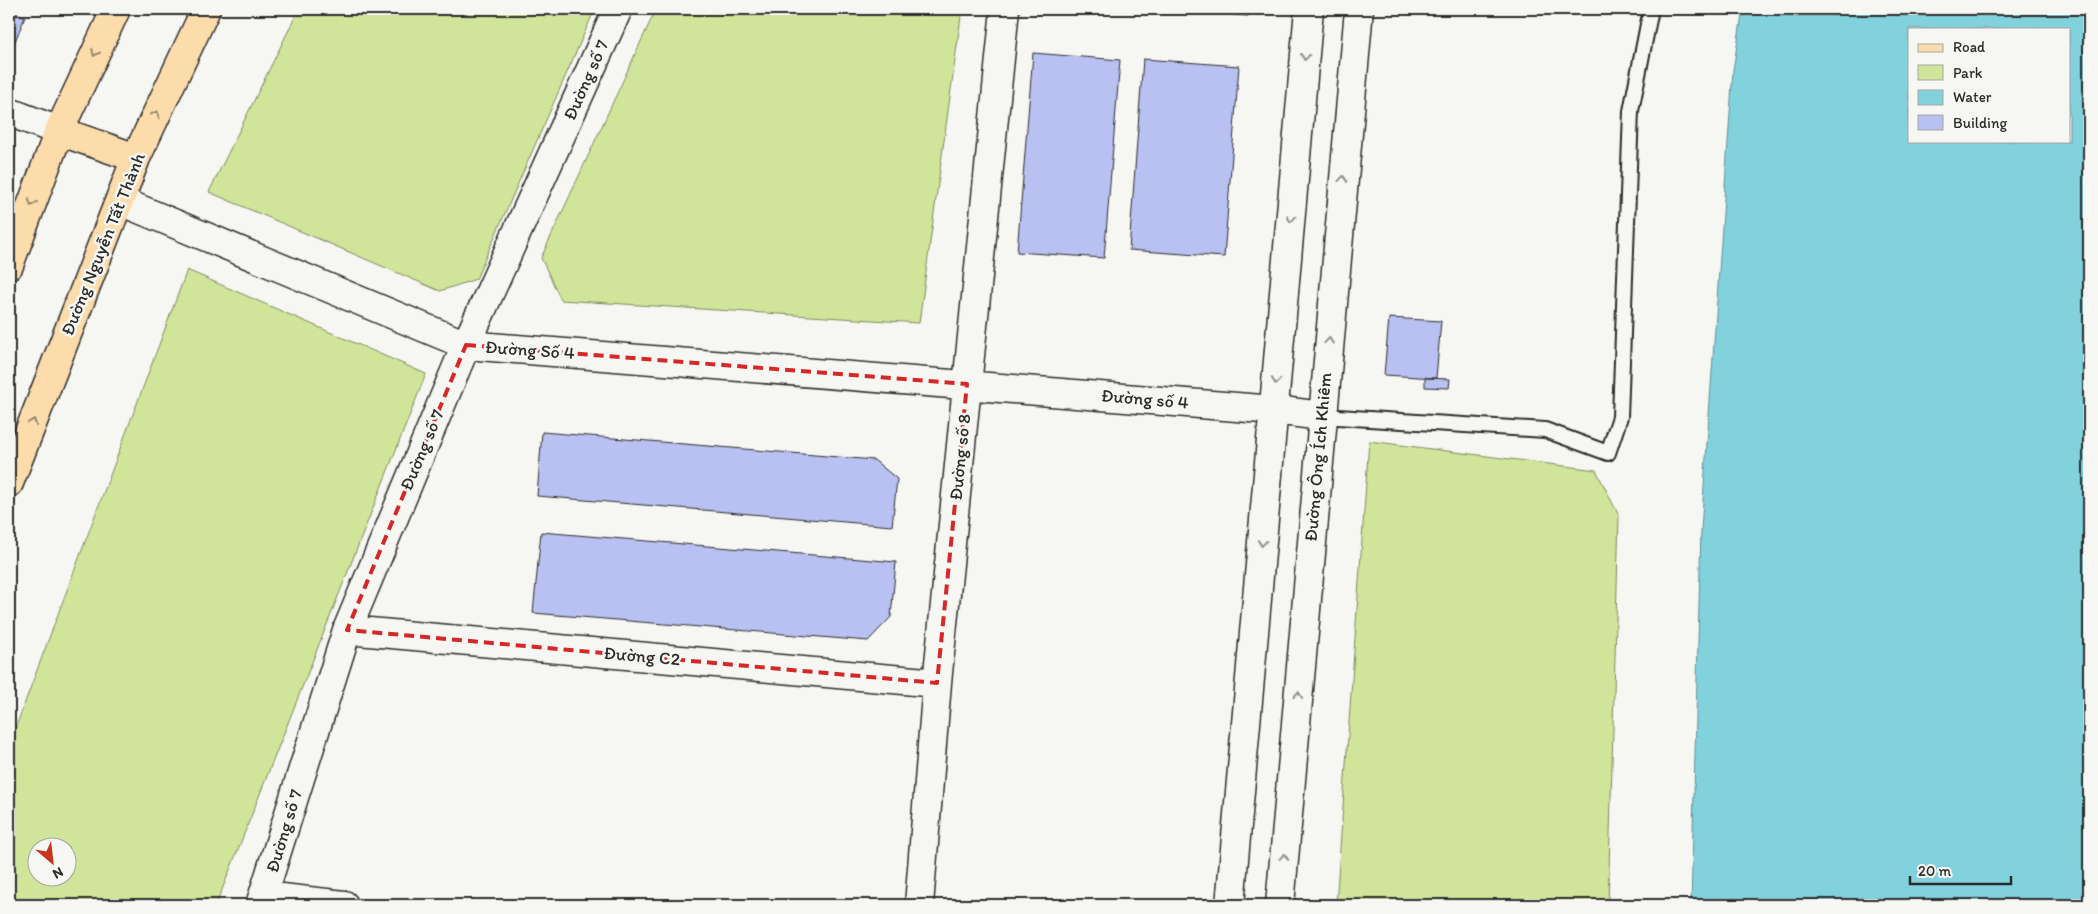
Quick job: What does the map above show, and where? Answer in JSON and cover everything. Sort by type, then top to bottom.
[{"type":"main road","points":[[9,265],[59,130],[116,9]]},
{"type":"main road","name":"Đường Nguyễn Tất Thành","points":[[9,483],[136,158],[206,9]]},
{"type":"main road","points":[[59,130],[136,158]]},
{"type":"street","name":"Đường số 7","points":[[262,900],[347,630],[466,345],[618,9]]},
{"type":"street","name":"Đường số 8","points":[[920,905],[937,683],[1005,9]]},
{"type":"street","points":[[1230,905],[1309,9]]},
{"type":"street","name":"Đường Ông Ích Khiêm","points":[[1280,905],[1359,9]]},
{"type":"street","points":[[9,112],[59,130]]},
{"type":"street","name":"Đường Số 4","points":[[120,201],[466,345],[968,384]]},
{"type":"street","name":"Đường số 4","points":[[968,384],[1274,410],[1322,416]]},
{"type":"street","name":"Đường C2","points":[[347,630],[937,683]]},
{"type":"street","points":[[262,900],[344,905]]},
{"type":"lane","points":[[1322,416],[1545,430],[1608,453],[1620,417],[1631,111],[1651,9]]},
{"type":"highlighted area","points":[[466,345],[967,384],[937,683],[347,630]]},
{"type":"green space","points":[[299,9],[595,9],[476,279],[440,291],[209,192]]},
{"type":"green space","points":[[656,9],[962,9],[919,323],[561,300],[541,258]]},
{"type":"green space","points":[[187,270],[426,374],[216,905],[9,905],[9,745]]},
{"type":"green space","points":[[1369,441],[1596,470],[1619,516],[1608,905],[1336,905]]},
{"type":"water","points":[[1743,9],[2089,9],[2089,905],[1691,905],[1701,530],[1733,70]]},
{"type":"building","points":[[1155,9],[1249,9],[1248,16]]},
{"type":"building","points":[[9,10],[25,17],[11,51],[9,50]]},
{"type":"building","points":[[1033,53],[1120,60],[1104,258],[1017,252]]},
{"type":"building","points":[[1143,59],[1239,66],[1224,257],[1129,250]]},
{"type":"building","points":[[1389,318],[1441,321],[1436,378],[1384,375]]},
{"type":"building","points":[[1425,378],[1450,379],[1449,388],[1425,387]]},
{"type":"building","points":[[542,432],[874,460],[897,479],[892,526],[537,496]]},
{"type":"building","points":[[541,532],[896,562],[891,617],[868,641],[533,613]]}]
